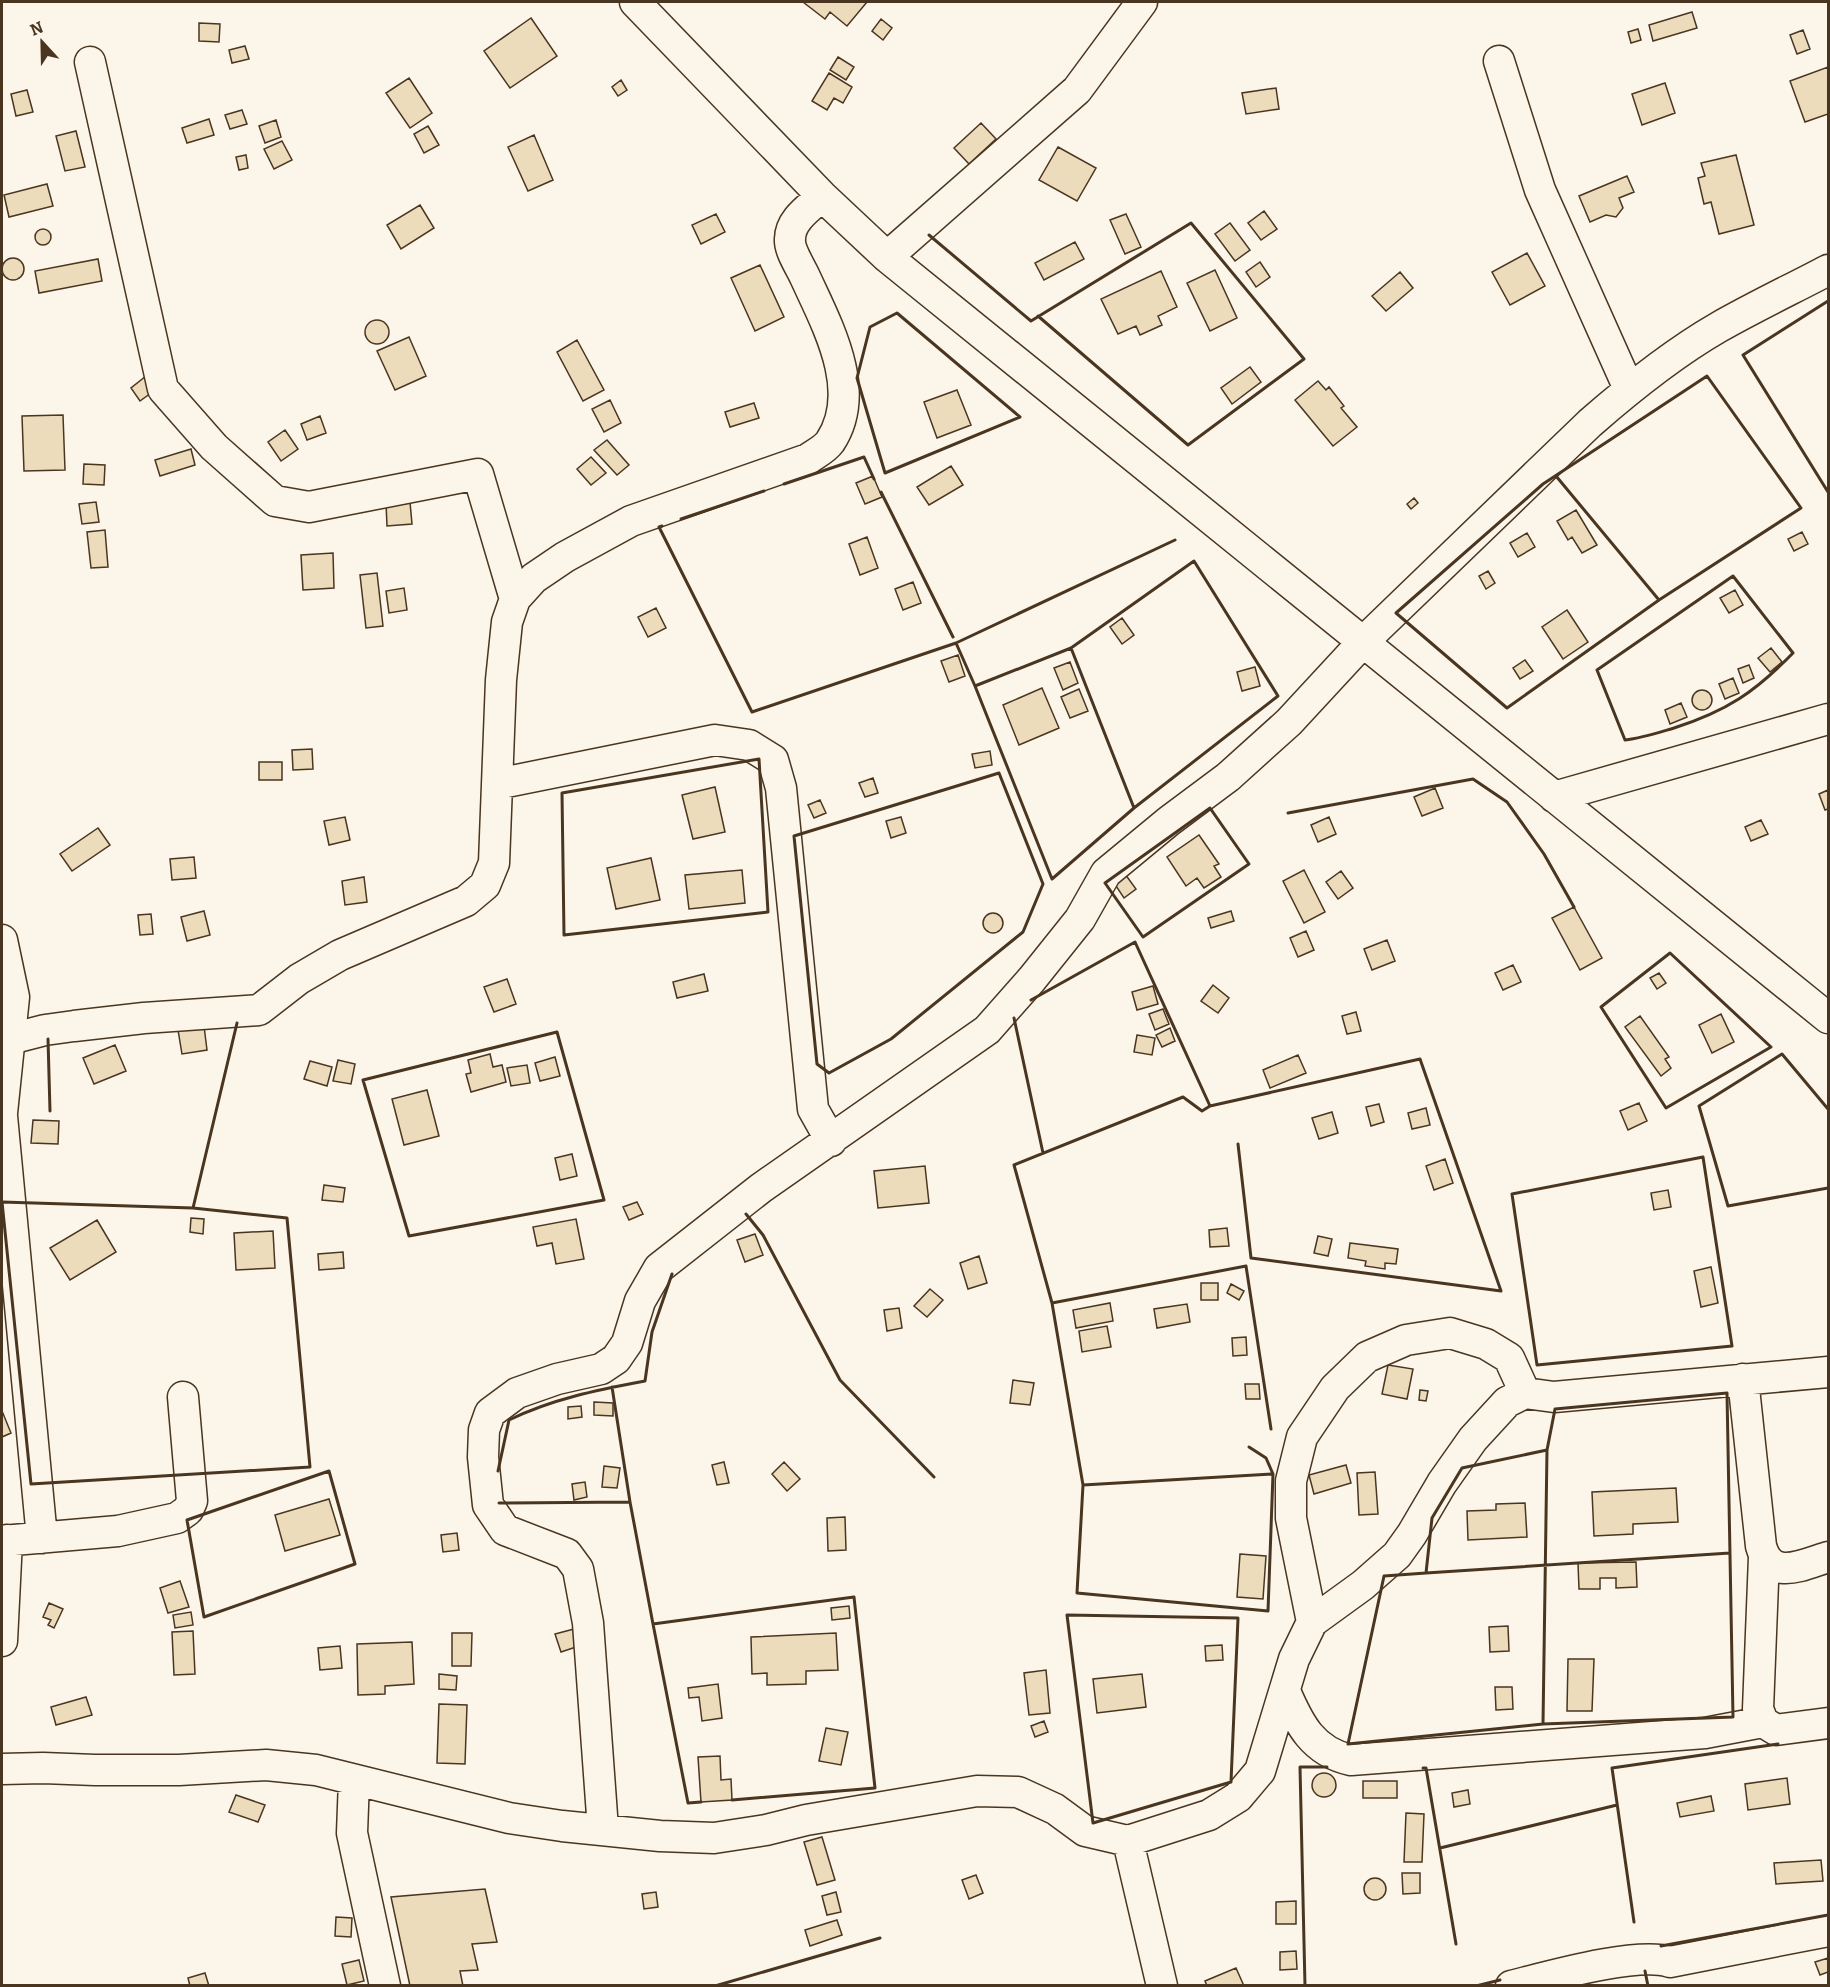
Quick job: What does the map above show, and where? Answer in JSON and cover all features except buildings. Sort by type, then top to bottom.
[{"type":"street","points":[[635,2],[822,196],[887,257],[1828,1018]]},
{"type":"street","points":[[887,257],[1077,90],[1142,2]]},
{"type":"street","points":[[1499,61],[1540,190],[1629,389]]},
{"type":"street","points":[[90,62],[164,389],[214,447],[274,501],[309,507],[478,474],[515,599]]},
{"type":"street","points":[[10,1039],[45,1030],[74,1026],[144,1018],[259,1010],[299,979],[340,955],[466,901],[484,885],[494,863],[501,680],[507,622],[515,599],[534,578],[565,557],[631,521],[808,459],[829,443],[838,424],[844,402],[842,369],[826,322],[789,240],[793,224],[822,196]]},
{"type":"street","points":[[603,1829],[588,1623],[578,1569],[567,1554],[505,1530],[488,1505],[483,1457],[484,1430],[490,1413],[518,1393],[557,1379],[601,1369],[616,1359],[627,1343],[640,1301],[659,1268],[761,1188],[987,1030],[1080,919],[1106,873],[1169,821],[1228,777],[1289,722],[1363,642],[1556,454],[1629,389],[1672,357],[1718,328],[1828,270]]},
{"type":"street","points":[[1554,797],[1828,719]]},
{"type":"street","points":[[497,784],[715,740],[749,745],[773,760],[781,788],[813,1109],[831,1141]]},
{"type":"street","points":[[2,940],[14,997],[2,1114],[42,1538]]},
{"type":"street","points":[[1312,1622],[1291,1518],[1291,1481],[1302,1437],[1335,1388],[1367,1357],[1406,1340],[1450,1333],[1486,1344],[1509,1359],[1524,1394]]},
{"type":"street","points":[[2,1769],[179,1770],[266,1765],[316,1770],[509,1818],[660,1836],[714,1838],[978,1791],[1018,1792],[1055,1809],[1084,1831],[1128,1841],[1209,1815],[1238,1797],[1260,1772],[1294,1659],[1312,1622],[1363,1585],[1396,1555],[1473,1439],[1507,1402],[1524,1394],[1554,1397],[1828,1372]]},
{"type":"street","points":[[1743,1379],[1764,1557],[1758,1709],[1762,1722]]},
{"type":"street","points":[[2,1641],[4,1540],[118,1532],[177,1518],[188,1510],[192,1502],[183,1397]]},
{"type":"street","points":[[1764,1557],[1772,1566],[1784,1569],[1828,1557]]},
{"type":"street","points":[[1285,1691],[1294,1712],[1322,1749],[1334,1757],[1350,1760],[1705,1733],[1762,1722],[1776,1730],[1828,1723]]},
{"type":"street","points":[[354,1780],[352,1833],[385,1986]]},
{"type":"street","points":[[1128,1841],[1162,1986]]},
{"type":"street","points":[[1511,1986],[1618,1963],[1660,1959],[1675,1974],[1828,1931]]},
{"type":"wall","points":[[929,235],[1031,321],[1191,223],[1304,359],[1188,445],[1038,316]]},
{"type":"wall","points":[[1828,301],[1743,355],[1828,492]]},
{"type":"wall","points":[[897,313],[1020,417],[885,473],[857,378],[870,327],[897,313]]},
{"type":"wall","points":[[1707,376],[1801,508],[1659,600],[1507,708],[1396,613],[1543,484],[1707,376]]},
{"type":"wall","points":[[784,484],[864,457],[874,479]]},
{"type":"wall","points":[[1556,476],[1659,600]]},
{"type":"wall","points":[[681,519],[764,491]]},
{"type":"wall","points":[[881,492],[953,637]]},
{"type":"wall","points":[[662,526],[659,527],[752,712],[956,643]]},
{"type":"wall","points":[[975,686],[956,643],[1175,540]]},
{"type":"wall","points":[[1071,648],[1134,808],[1278,696],[1194,561],[1071,648],[975,686],[1052,879],[1134,808]]},
{"type":"wall","points":[[1733,576],[1793,653],[1753,689],[1710,715],[1674,728],[1625,740],[1597,670],[1733,576]]},
{"type":"wall","points":[[759,759],[768,912],[564,935],[562,793],[759,759]]},
{"type":"wall","points":[[999,773],[1043,884],[1023,932],[891,1039],[829,1073],[817,1064],[794,836],[999,773]]},
{"type":"wall","points":[[1288,813],[1473,779],[1507,802],[1544,854],[1574,907]]},
{"type":"wall","points":[[1210,808],[1249,864],[1143,937],[1105,883],[1210,808]]},
{"type":"wall","points":[[1031,1000],[1135,942],[1210,1106]]},
{"type":"wall","points":[[1670,953],[1771,1047],[1666,1108],[1601,1007],[1670,953]]},
{"type":"wall","points":[[1014,1018],[1043,1153]]},
{"type":"wall","points":[[193,1208],[237,1023]]},
{"type":"wall","points":[[557,1032],[604,1200],[409,1236],[363,1080],[557,1032]]},
{"type":"wall","points":[[48,1039],[50,1111]]},
{"type":"wall","points":[[1828,1109],[1782,1054],[1699,1106],[1728,1206],[1828,1188]]},
{"type":"wall","points":[[1238,1144],[1251,1258],[1501,1291],[1420,1059],[1210,1106],[1202,1111],[1183,1097],[1014,1165],[1052,1303],[1083,1485],[1077,1593],[1268,1611],[1273,1474],[1266,1458],[1249,1447]]},
{"type":"wall","points":[[1703,1157],[1732,1346],[1537,1365],[1512,1194],[1703,1157]]},
{"type":"wall","points":[[2,1202],[193,1208],[287,1218],[310,1467],[31,1484],[2,1202]]},
{"type":"wall","points":[[746,1214],[763,1235],[840,1380],[934,1477]]},
{"type":"wall","points":[[1052,1303],[1246,1266],[1271,1429]]},
{"type":"wall","points":[[498,1471],[509,1420],[558,1401],[645,1381],[652,1332],[672,1274]]},
{"type":"wall","points":[[612,1387],[630,1502]]},
{"type":"wall","points":[[1727,1393],[1733,1717],[1543,1724],[1348,1744],[1384,1576],[1426,1573],[1432,1518],[1462,1468],[1547,1450],[1555,1409],[1727,1393]]},
{"type":"wall","points":[[1543,1724],[1547,1450]]},
{"type":"wall","points":[[329,1471],[355,1564],[204,1617],[187,1520],[329,1471]]},
{"type":"wall","points":[[1083,1485],[1273,1474]]},
{"type":"wall","points":[[499,1503],[630,1502],[653,1624]]},
{"type":"wall","points":[[1426,1573],[1730,1553]]},
{"type":"wall","points":[[701,1802],[688,1803],[653,1624],[854,1597],[875,1788],[732,1800]]},
{"type":"wall","points":[[1067,1615],[1238,1618],[1231,1782],[1093,1823],[1067,1615]]},
{"type":"wall","points":[[1634,1922],[1612,1768],[1778,1744]]},
{"type":"wall","points":[[1305,1986],[1300,1767],[1327,1767]]},
{"type":"wall","points":[[1423,1768],[1426,1768],[1456,1944]]},
{"type":"wall","points":[[1440,1848],[1617,1805]]},
{"type":"wall","points":[[1661,1946],[1828,1915]]},
{"type":"wall","points":[[715,1986],[880,1938]]},
{"type":"wall","points":[[1645,1971],[1648,1986]]},
{"type":"wall","points":[[1476,1986],[1500,1980]]}]
